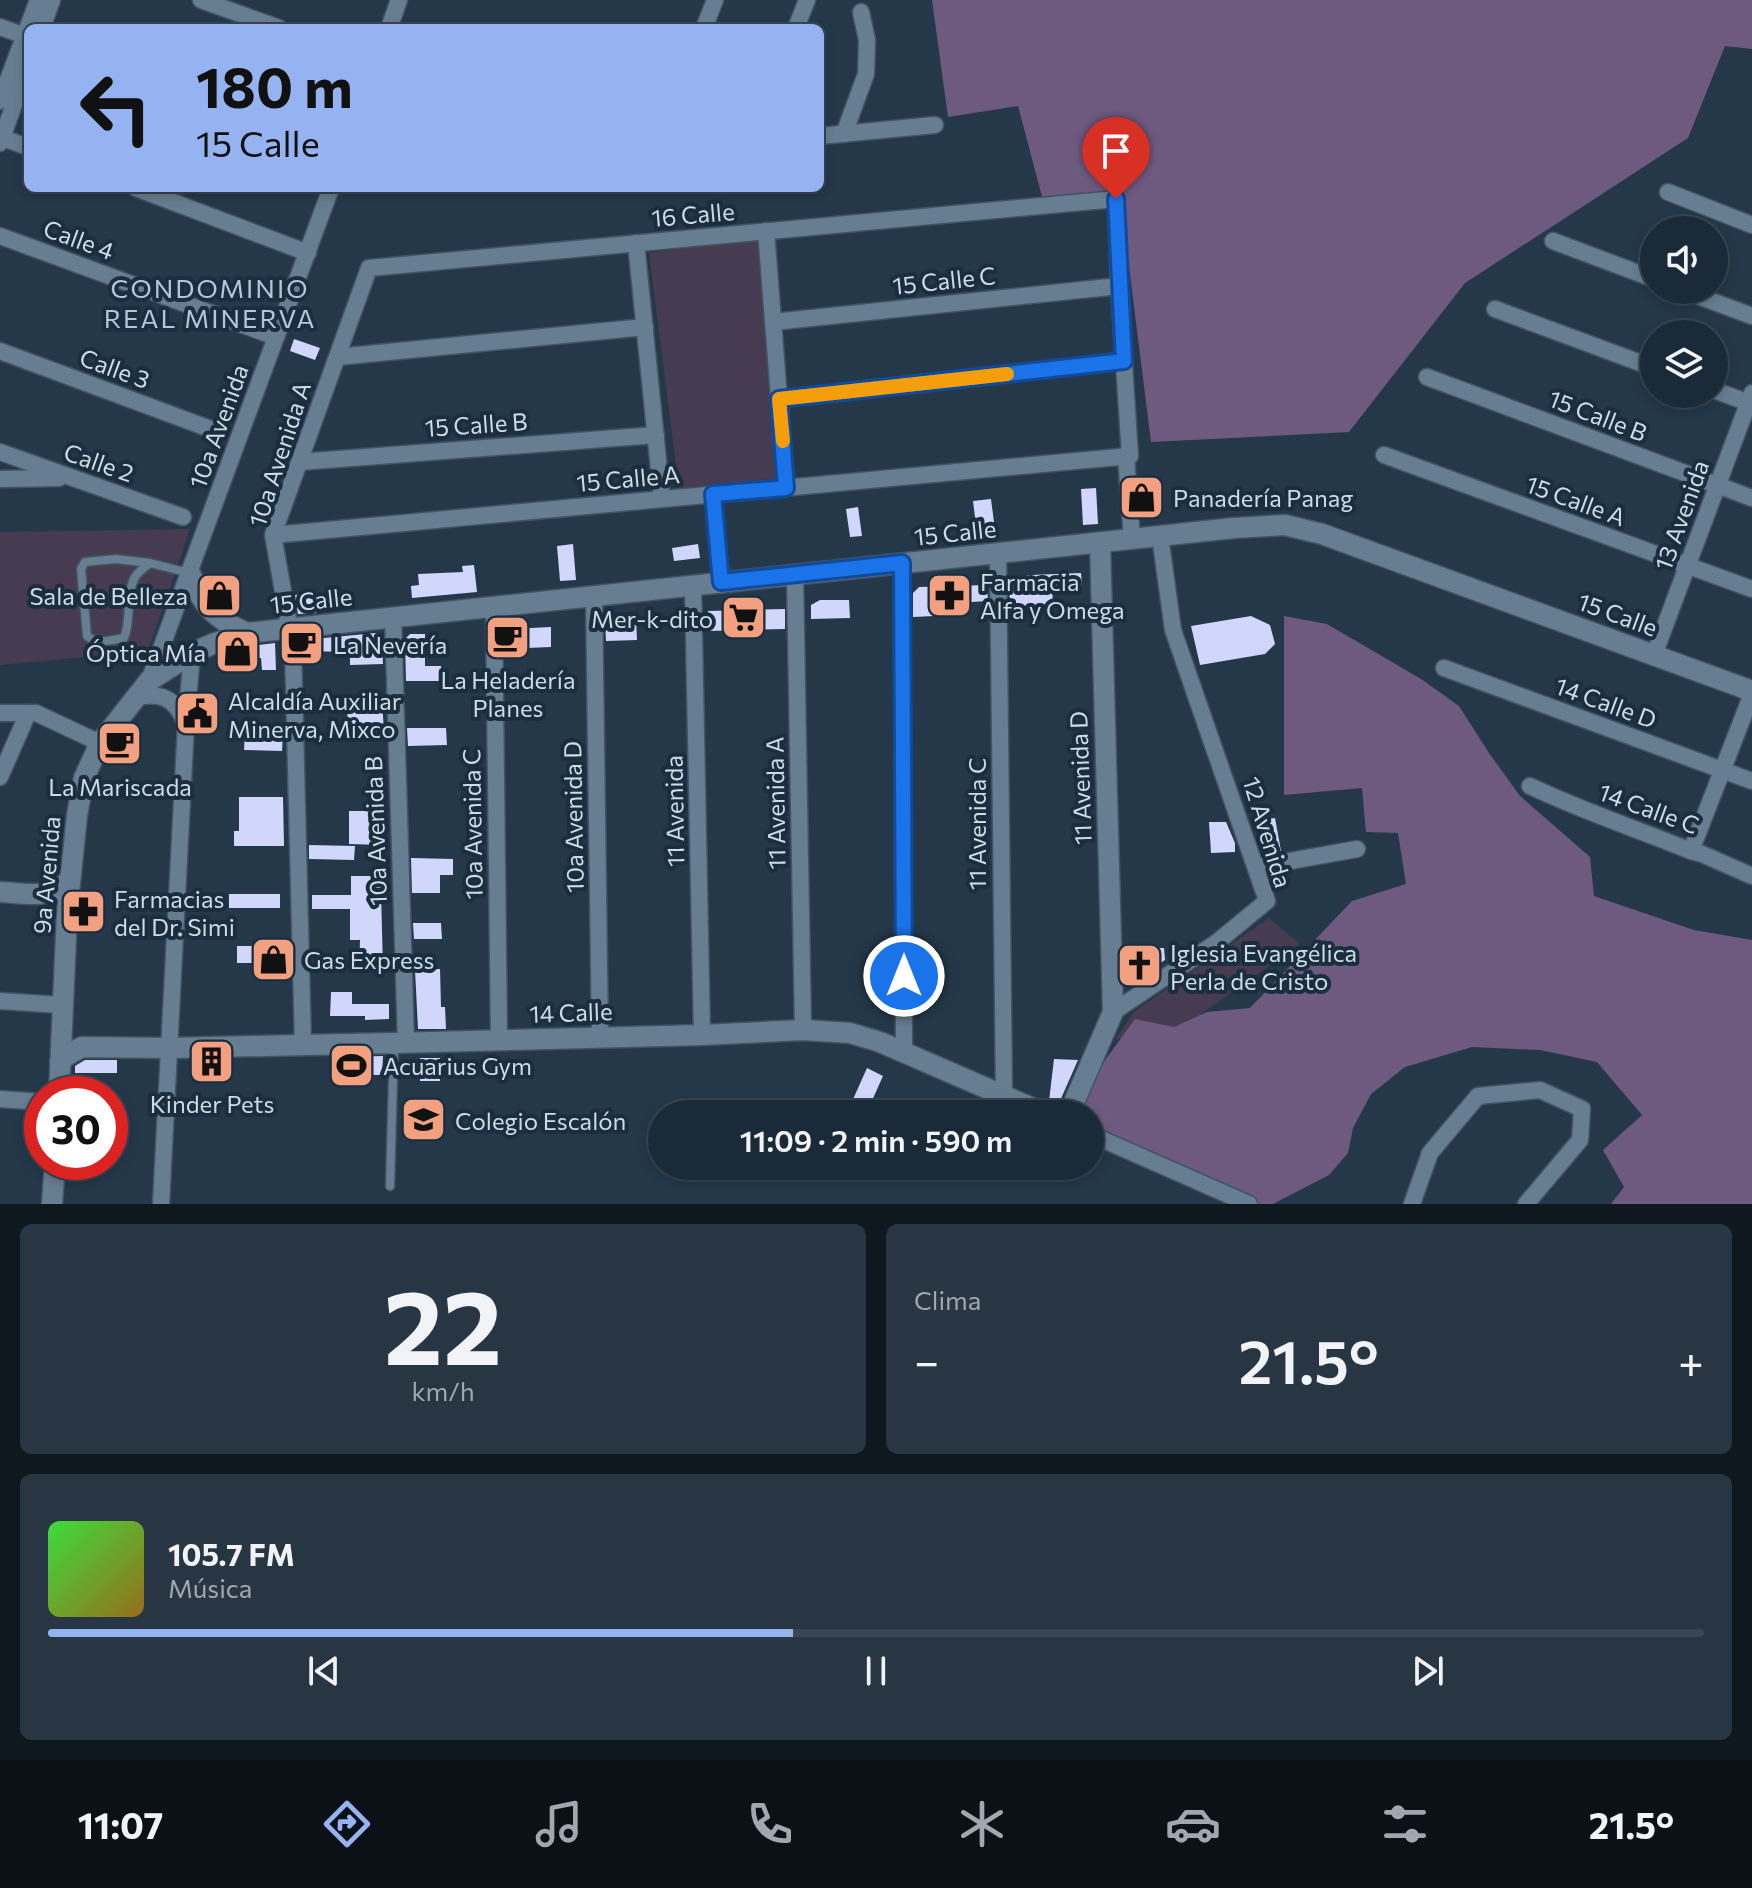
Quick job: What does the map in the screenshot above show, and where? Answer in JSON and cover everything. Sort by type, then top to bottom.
[{"type":"street","points":[[30,24],[38,0]]},
{"type":"street","points":[[43,24],[52,0]]},
{"type":"street","points":[[201,0],[268,24]]},
{"type":"street","points":[[390,24],[399,0]]},
{"type":"street","points":[[706,24],[715,0]]},
{"type":"street","points":[[798,24],[807,0]]},
{"type":"street","points":[[844,134],[866,74],[867,40],[861,12]]},
{"type":"street","points":[[0,27],[24,36]]},
{"type":"street","points":[[0,101],[24,42]]},
{"type":"street","points":[[24,78],[1,139],[24,146]]},
{"type":"street","points":[[824,136],[935,125]]},
{"type":"street","points":[[147,192],[308,253]]},
{"type":"street","name":"10a Avenida","points":[[149,681],[330,192]]},
{"type":"street","points":[[1668,192],[1752,225]]},
{"type":"street","name":"16 Calle","points":[[369,268],[1116,199],[1119,286]]},
{"type":"street","points":[[766,231],[786,488]]},
{"type":"street","name":"Calle 4","points":[[0,236],[274,342]]},
{"type":"street","points":[[1553,241],[1640,274]]},
{"type":"street","points":[[636,243],[662,499]]},
{"type":"street","name":"Calle 4","points":[[0,248],[274,342]]},
{"type":"street","name":"10a Avenida A","points":[[303,1045],[293,647],[273,535],[369,268]]},
{"type":"street","points":[[1119,286],[1132,539]]},
{"type":"street","name":"15 Calle C","points":[[773,322],[1119,286]]},
{"type":"street","points":[[1720,304],[1752,316]]},
{"type":"street","points":[[1495,309],[1640,363]]},
{"type":"street","points":[[337,357],[645,327]]},
{"type":"street","name":"Calle 3","points":[[0,351],[213,430]]},
{"type":"street","points":[[779,399],[1124,361]]},
{"type":"street","name":"15 Calle B","points":[[1427,377],[1752,498]]},
{"type":"street","points":[[1728,393],[1751,399]]},
{"type":"street","name":"13 Avenida","points":[[1654,655],[1751,399]]},
{"type":"street","name":"15 Calle B","points":[[299,462],[656,435]]},
{"type":"street","name":"Calle 2","points":[[0,452],[183,517]]},
{"type":"street","name":"15 Calle A","points":[[1384,455],[1752,589]]},
{"type":"street","name":"15 Calle A","points":[[273,535],[1128,456]]},
{"type":"street","points":[[0,479],[68,477]]},
{"type":"street","points":[[713,494],[721,582]]},
{"type":"street","name":"15 Calle","points":[[149,681],[192,653],[247,633],[1285,525],[1322,534],[1752,693]]},
{"type":"street","name":"12 Avenida","points":[[1113,1012],[1216,943],[1267,901],[1173,630],[1160,536]]},
{"type":"street","name":"11 Avenida D","points":[[1100,543],[1113,1012]]},
{"type":"street","name":"11 Avenida C","points":[[998,553],[1004,1095]]},
{"type":"street","points":[[902,563],[904,1052]]},
{"type":"street","points":[[190,573],[197,593],[210,611],[227,624],[247,633]]},
{"type":"street","name":"11 Avenida A","points":[[795,575],[803,1030]]},
{"type":"street","name":"11 Avenida","points":[[693,585],[702,1035]]},
{"type":"street","name":"10a Avenida D","points":[[594,596],[600,1038]]},
{"type":"street","name":"10a Avenida C","points":[[494,607],[499,1040]]},
{"type":"street","name":"10a Avenida B","points":[[393,617],[400,1043]]},
{"type":"street","points":[[161,1204],[192,653]]},
{"type":"street","name":"14 Calle D","points":[[1444,668],[1752,781]]},
{"type":"street","name":"9a Avenida","points":[[60,1076],[69,880],[84,778],[100,743],[149,681]]},
{"type":"street","points":[[1691,851],[1752,693]]},
{"type":"street","points":[[135,698],[147,694],[172,702],[181,711],[186,724]]},
{"type":"street","points":[[0,713],[36,713],[100,743]]},
{"type":"street","points":[[0,777],[28,713]]},
{"type":"street","name":"14 Calle C","points":[[1530,786],[1569,805],[1619,821],[1752,876]]},
{"type":"street","points":[[1256,867],[1357,849]]},
{"type":"street","points":[[0,892],[51,894],[69,880]]},
{"type":"street","points":[[51,894],[62,903],[67,913]]},
{"type":"street","points":[[0,1001],[62,1005]]},
{"type":"street","points":[[1075,1100],[1113,1012]]},
{"type":"street","name":"14 Calle","points":[[82,1047],[400,1043],[803,1030],[850,1033],[880,1042],[1015,1100]]},
{"type":"street","points":[[62,1032],[82,1047]]},
{"type":"street","points":[[60,1062],[82,1047]]},
{"type":"street","points":[[1412,1204],[1430,1153],[1478,1096],[1540,1090],[1582,1109],[1580,1140],[1526,1204]]},
{"type":"street","points":[[0,1099],[24,1101]]},
{"type":"street","points":[[1104,1140],[1249,1204]]},
{"type":"street","points":[[52,1204],[54,1180]]},
{"type":"lane","points":[[150,563],[135,575],[124,638],[99,642],[87,636],[82,566],[85,562],[116,559],[150,563],[190,573]]},
{"type":"lane","points":[[390,1186],[400,1043]]},
{"type":"shaded area","points":[[932,0],[1752,0],[1752,49],[1725,46],[1688,138],[1465,283],[1349,432],[1151,442],[1120,195],[1045,208],[1018,106],[948,117]]},
{"type":"shaded area","points":[[760,238],[784,478],[679,488],[649,253]]},
{"type":"shaded area","points":[[190,529],[148,651],[0,665],[0,532]]},
{"type":"shaded area","points":[[1284,616],[1327,624],[1421,679],[1459,706],[1520,796],[1590,857],[1594,896],[1694,930],[1752,940],[1752,1204],[1611,1204],[1624,1187],[1603,1150],[1642,1115],[1597,1062],[1540,1050],[1472,1047],[1405,1067],[1371,1094],[1353,1128],[1348,1153],[1329,1175],[1273,1204],[1258,1204],[1104,1134],[1104,1100],[1076,1100],[1135,1019],[1174,1027],[1207,1012],[1250,1008],[1352,901],[1406,884],[1398,833],[1366,832],[1362,788],[1284,795]]},
{"type":"shaded area","points":[[1269,918],[1300,944],[1173,1034],[1115,1039],[1135,1011]]},
{"type":"building","points":[[294,339],[320,348],[315,360],[290,351]]},
{"type":"building","points":[[1096,488],[1098,524],[1083,525],[1081,489]]},
{"type":"building","points":[[991,499],[995,530],[977,533],[973,501]]},
{"type":"building","points":[[858,507],[862,536],[850,537],[846,509]]},
{"type":"building","points":[[573,544],[576,580],[560,581],[557,546]]},
{"type":"building","points":[[698,544],[700,558],[674,561],[672,548]]},
{"type":"building","points":[[474,565],[477,592],[412,598],[411,586],[419,585],[418,574],[463,572],[462,566]]},
{"type":"building","points":[[1081,573],[1082,586],[1052,587],[1053,604],[1010,607],[1011,579]]},
{"type":"building","points":[[987,585],[988,601],[954,603],[955,615],[913,617],[913,593],[919,587]]},
{"type":"building","points":[[314,593],[316,613],[298,614],[295,595]]},
{"type":"building","points":[[820,600],[849,600],[850,618],[811,619],[811,605]]},
{"type":"building","points":[[785,609],[785,629],[708,631],[708,611]]},
{"type":"building","points":[[1251,616],[1270,625],[1275,644],[1265,654],[1200,665],[1191,626]]},
{"type":"building","points":[[636,619],[637,640],[606,641],[605,621]]},
{"type":"building","points":[[551,627],[551,647],[505,649],[505,631]]},
{"type":"building","points":[[376,633],[382,638],[383,664],[350,665],[350,652],[304,651],[303,640]]},
{"type":"building","points":[[410,634],[425,634],[425,666],[441,666],[442,681],[406,681],[405,639]]},
{"type":"building","points":[[275,643],[276,670],[262,670],[261,658],[233,658],[233,651]]},
{"type":"building","points":[[382,700],[384,732],[348,733],[347,701]]},
{"type":"building","points":[[407,728],[446,728],[447,745],[408,746]]},
{"type":"building","points":[[245,732],[283,733],[282,751],[244,750]]},
{"type":"building","points":[[239,797],[283,797],[284,846],[234,846],[234,831],[239,831]]},
{"type":"building","points":[[349,811],[384,811],[384,845],[349,844]]},
{"type":"building","points":[[1275,818],[1281,851],[1268,853],[1253,821]]},
{"type":"building","points":[[1209,822],[1226,822],[1235,843],[1235,852],[1211,853]]},
{"type":"building","points":[[309,845],[355,846],[354,860],[309,859]]},
{"type":"building","points":[[411,858],[453,859],[453,875],[440,875],[440,893],[412,893]]},
{"type":"building","points":[[351,876],[385,876],[386,891],[381,891],[383,970],[359,970],[360,940],[350,940],[350,909],[312,909],[312,895],[351,895]]},
{"type":"building","points":[[229,894],[280,894],[280,908],[229,908]]},
{"type":"building","points":[[413,923],[441,923],[442,939],[414,939]]},
{"type":"building","points":[[237,946],[279,946],[279,963],[237,963]]},
{"type":"building","name":"Iglesia Evangélica Perla de Cristo","points":[[1164,948],[1165,960],[1141,975],[1126,976],[1124,949]]},
{"type":"building","points":[[440,969],[441,1007],[445,1007],[446,1029],[418,1029],[415,970]]},
{"type":"building","points":[[331,992],[352,992],[352,1004],[389,1004],[389,1019],[330,1016]]},
{"type":"building","points":[[383,1056],[382,1075],[343,1075],[343,1057]]},
{"type":"building","points":[[420,1058],[440,1058],[440,1081],[420,1081]]},
{"type":"building","points":[[1054,1059],[1078,1060],[1060,1100],[1049,1100]]},
{"type":"building","points":[[85,1060],[117,1060],[117,1073],[75,1073],[75,1066]]},
{"type":"building","points":[[867,1068],[883,1076],[872,1100],[853,1100]]},
{"type":"slow traffic","points":[[783,441],[779,399],[1007,374]]},
{"type":"place","name":"Panadería Panag","points":[[1142,497]]},
{"type":"place","name":"Sala de Belleza","points":[[219,595]]},
{"type":"place","name":"Farmacia Alfa y Omega","points":[[949,595]]},
{"type":"place","name":"Mer-k-dito","points":[[744,618]]},
{"type":"place","name":"La Heladería Planes","points":[[508,637]]},
{"type":"place","name":"La Nevería","points":[[302,644]]},
{"type":"place","name":"Óptica Mía","points":[[237,652]]},
{"type":"place","name":"Alcaldía Auxiliar Minerva, Mixco","points":[[197,714]]},
{"type":"place","name":"La Mariscada","points":[[120,744]]},
{"type":"place","name":"Farmacias del Dr. Simi","points":[[83,912]]},
{"type":"place","name":"Gas Express","points":[[273,959]]},
{"type":"place","name":"Iglesia Evangélica Perla de Cristo","points":[[1139,966]]},
{"type":"place","name":"Kinder Pets","points":[[212,1061]]},
{"type":"place","name":"Acuarius Gym","points":[[352,1065]]},
{"type":"place","name":"Colegio Escalón","points":[[424,1120]]},
{"type":"district","name":"CONDOMINIO REAL MINERVA","points":[[210,302]]},
{"type":"route","points":[[904,976],[902,563],[721,582],[713,494],[786,488],[779,399],[1124,361],[1116,199]]}]
